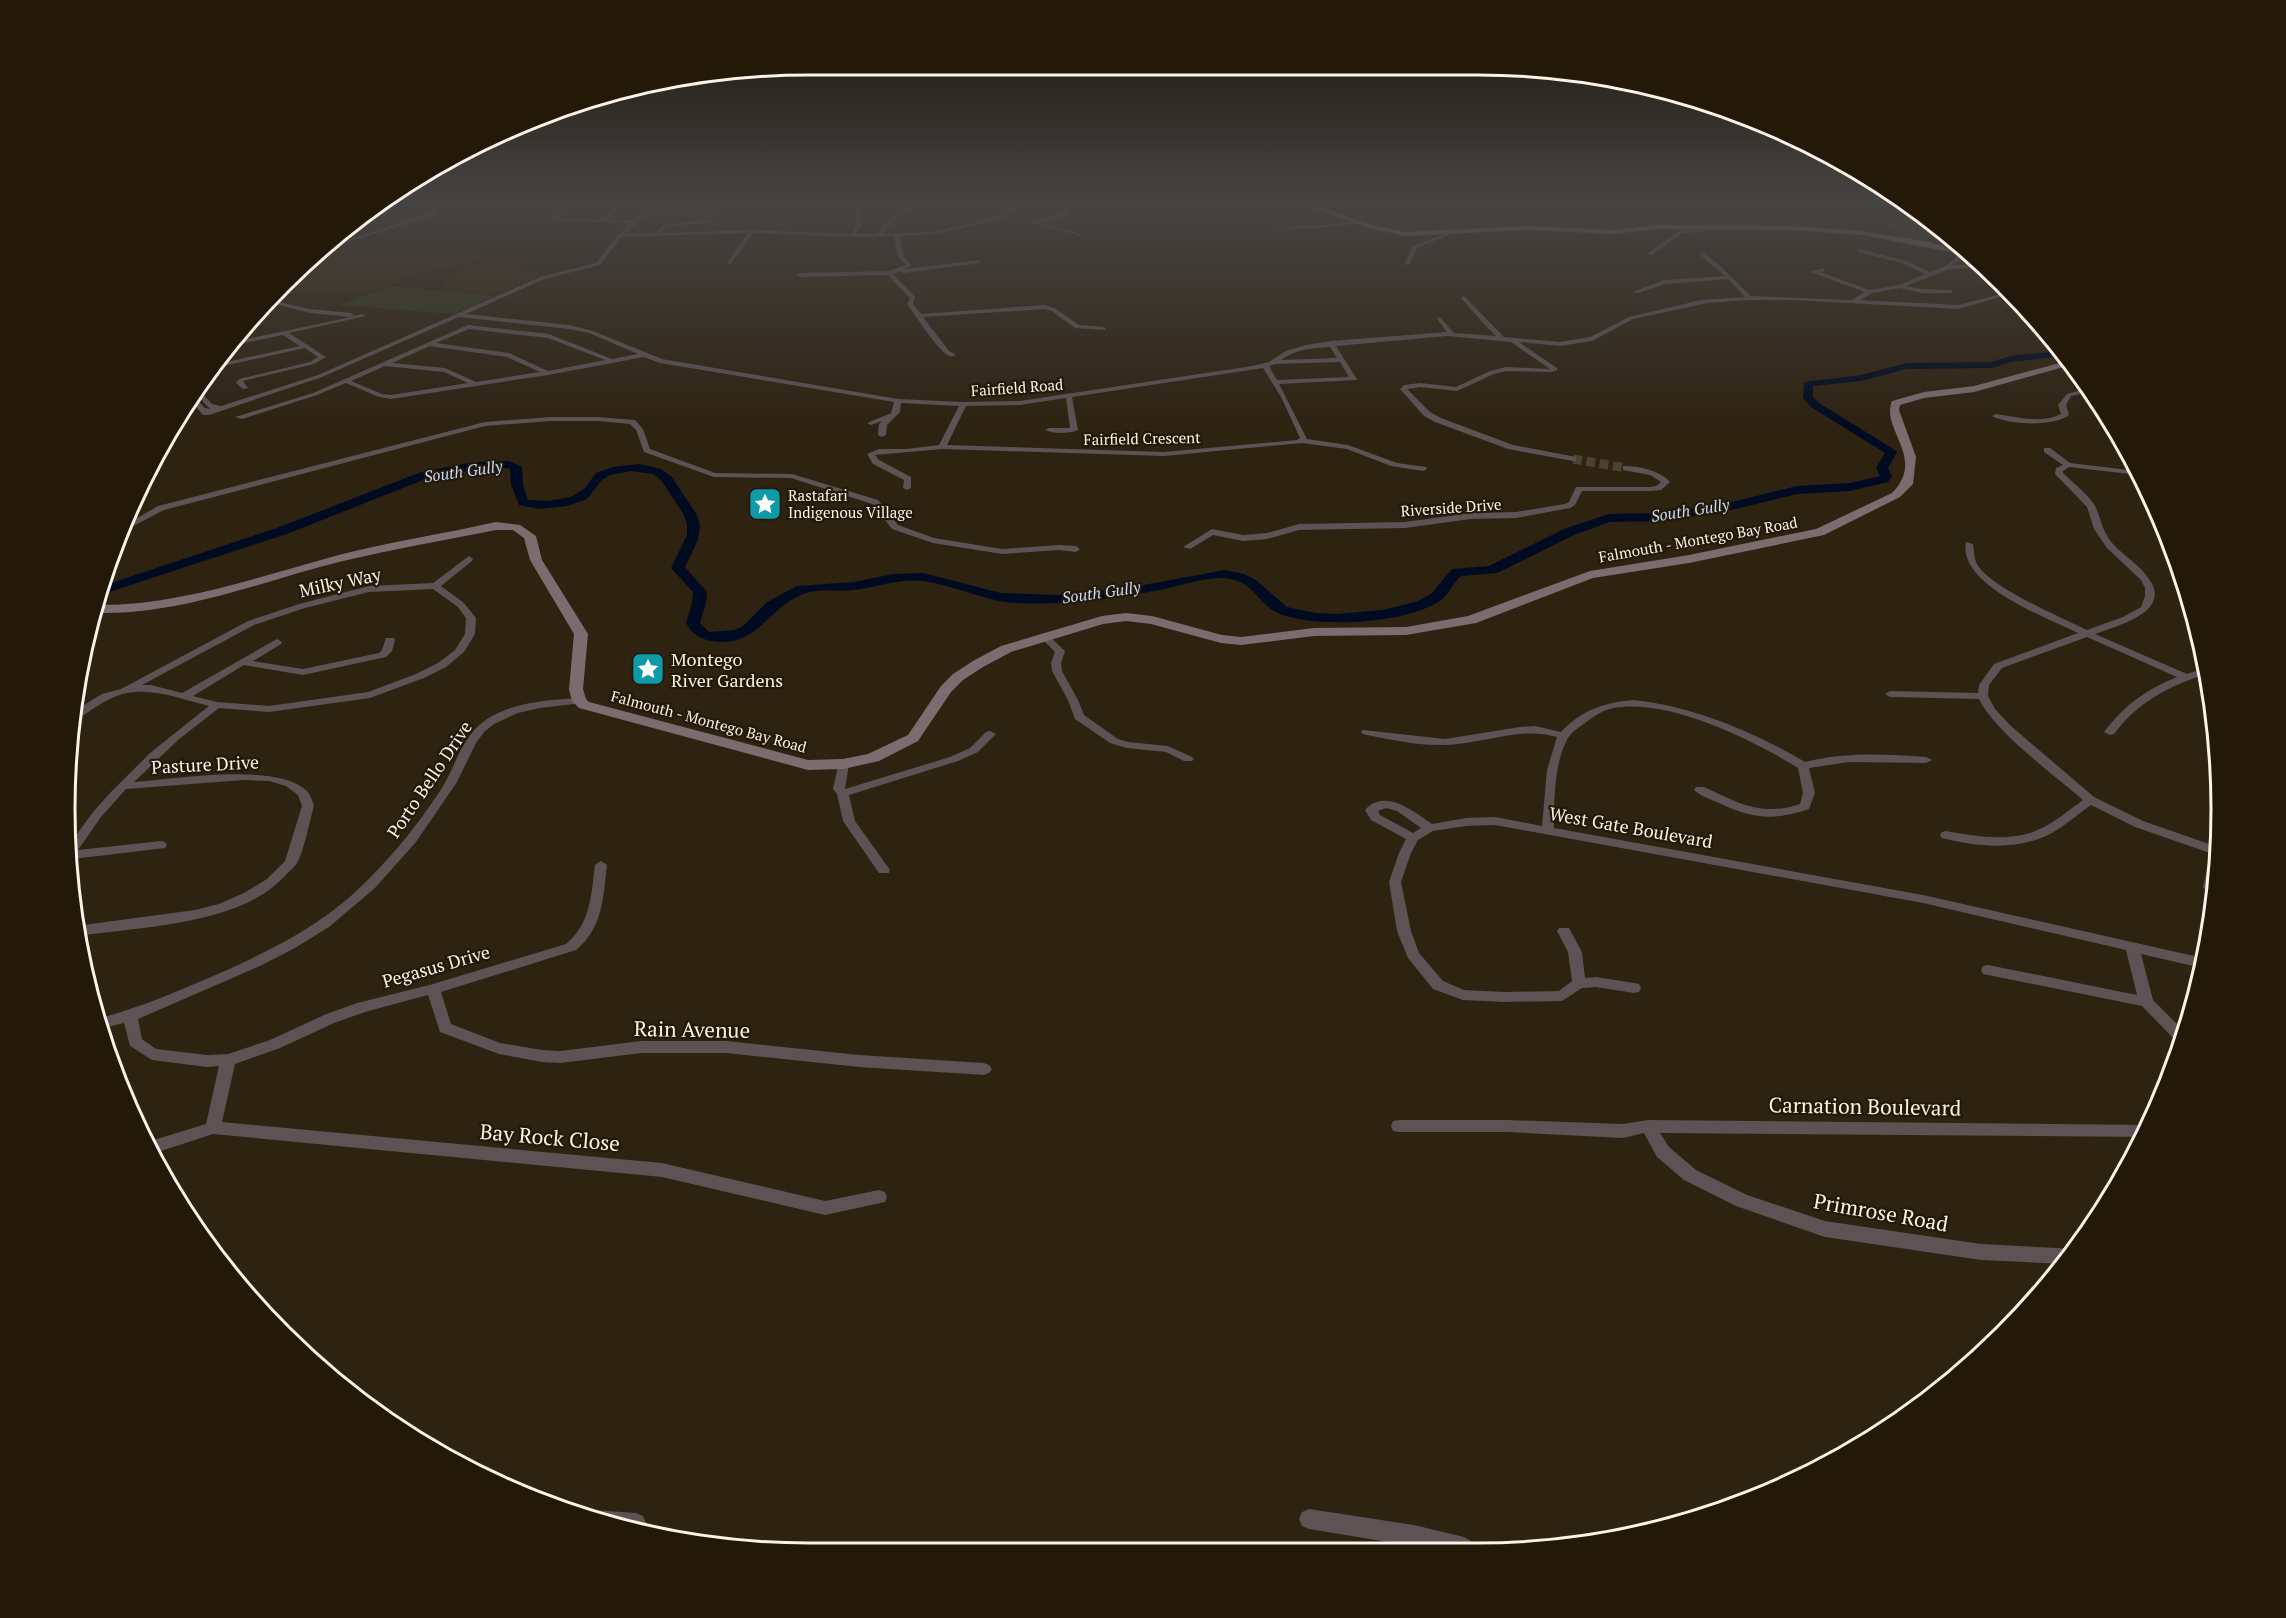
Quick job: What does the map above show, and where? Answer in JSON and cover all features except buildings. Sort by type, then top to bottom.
[{"type":"main road","name":"Falmouth - Montego Bay Road","points":[[579,701],[602,711],[808,765],[843,764],[873,758],[913,738],[957,677],[1006,649],[1102,620],[1126,617],[1152,620],[1232,641],[1314,632],[1406,631],[1471,620],[1590,575],[1689,559],[1820,532],[1896,495],[1907,484],[1911,457],[1894,410],[1895,403],[1922,395],[1971,389],[2037,369],[2061,365]]},
{"type":"main road","points":[[103,609],[135,609],[175,603],[377,551],[496,526],[516,527],[530,536],[536,561],[581,634],[576,689],[579,701]]},
{"type":"street","points":[[197,404],[208,412],[276,392],[320,376],[548,277]]},
{"type":"street","points":[[893,277],[910,293],[913,298],[910,304],[950,354]]},
{"type":"street","points":[[1827,277],[1870,292]]},
{"type":"street","points":[[1854,301],[1870,292],[1900,286],[1923,277]]},
{"type":"street","points":[[1636,292],[1664,282],[1727,278],[1750,298]]},
{"type":"street","points":[[1900,286],[1922,291],[1951,292]]},
{"type":"street","name":"Fairfield Road","points":[[460,315],[569,327],[597,334],[660,361],[898,401],[963,404],[1020,403],[1069,397],[1265,366],[1276,362],[1284,354],[1293,350],[1331,343],[1428,334],[1554,344],[1592,339],[1622,320],[1706,302],[1750,298],[1958,307],[2001,295]]},
{"type":"street","points":[[1464,298],[1478,312],[1479,317],[1503,340]]},
{"type":"street","points":[[244,341],[366,316],[310,311],[276,305]]},
{"type":"street","points":[[918,316],[1045,307],[1054,310],[1077,327],[1104,330]]},
{"type":"street","points":[[1440,319],[1454,335]]},
{"type":"street","points":[[239,417],[347,381],[461,328],[476,327],[549,336],[612,361]]},
{"type":"street","points":[[245,388],[238,383],[241,380],[304,365],[323,357],[284,333]]},
{"type":"street","points":[[1514,341],[1555,369],[1550,371],[1515,369],[1492,372],[1457,389],[1420,385],[1406,386],[1403,389],[1427,414],[1438,420],[1511,447],[1573,459]]},
{"type":"street","points":[[1275,382],[1354,379],[1331,343]]},
{"type":"street","points":[[428,344],[509,355],[548,373]]},
{"type":"street","points":[[226,364],[307,346]]},
{"type":"street","points":[[320,376],[347,381],[376,394],[392,397],[548,373],[644,354]]},
{"type":"street","points":[[1276,362],[1340,360]]},
{"type":"street","points":[[384,364],[446,370],[475,384]]},
{"type":"street","points":[[1265,366],[1304,439],[1302,441]]},
{"type":"street","points":[[276,392],[301,398],[305,406]]},
{"type":"street","points":[[1996,416],[2035,421],[2056,420],[2065,415],[2062,405],[2069,395],[2081,392]]},
{"type":"street","points":[[202,397],[210,406],[221,408]]},
{"type":"street","points":[[1049,430],[1074,430],[1069,397]]},
{"type":"street","points":[[871,423],[896,412],[898,401]]},
{"type":"street","points":[[942,447],[963,404]]},
{"type":"street","points":[[882,435],[883,424],[891,415]]},
{"type":"street","points":[[133,524],[161,508],[486,424],[551,419],[598,419],[632,422],[639,429],[646,450],[698,471],[714,475],[792,476],[875,502],[883,515],[897,529],[982,551],[1012,552],[1058,546],[1076,549]]},
{"type":"street","points":[[1265,450],[1302,441],[1338,445],[1396,467],[1422,469]]},
{"type":"street","name":"Fairfield Crescent","points":[[907,488],[908,479],[876,462],[871,454],[879,451],[908,451],[942,447],[1155,454],[1229,445],[1265,450]]},
{"type":"street","points":[[1265,450],[1284,453]]},
{"type":"street","points":[[2047,450],[2068,465],[2129,472]]},
{"type":"street","points":[[2068,465],[2059,470],[2059,474],[2091,506],[2098,530],[2110,546],[2145,579],[2150,588],[2150,596],[2145,609],[2126,620],[1998,666],[1984,686],[1983,696],[1990,710],[2007,728],[2090,800],[2139,824],[2209,845]]},
{"type":"street","name":"Riverside Drive","points":[[1187,547],[1212,532],[1243,538],[1307,526],[1405,525],[1471,516],[1516,515],[1567,506],[1572,503],[1579,489],[1650,489],[1658,488],[1666,482],[1663,478],[1650,473],[1626,468]]},
{"type":"street","points":[[1969,544],[1972,563],[2003,592],[2086,633],[2185,677]]},
{"type":"street","points":[[435,586],[469,559]]},
{"type":"street","name":"Milky Way","points":[[81,712],[106,696],[126,689],[251,623],[302,606],[369,589],[435,586],[461,605],[471,618],[470,634],[459,652],[442,665],[399,686],[370,695],[269,710],[217,705],[144,687],[126,689]]},
{"type":"street","points":[[1044,636],[1060,651],[1056,663],[1057,671],[1073,700],[1079,717],[1114,741],[1127,745],[1168,749],[1188,759]]},
{"type":"street","points":[[243,662],[303,672],[314,671],[382,656],[387,651],[390,640]]},
{"type":"street","points":[[183,697],[277,642]]},
{"type":"street","points":[[2110,732],[2123,713],[2146,695],[2198,673]]},
{"type":"street","points":[[1890,694],[1983,696]]},
{"type":"street","name":"Porto Bello Drive","points":[[107,1022],[130,1017],[286,948],[341,912],[409,846],[449,787],[472,740],[480,730],[503,715],[529,707],[579,701]]},
{"type":"street","points":[[1548,832],[1547,812],[1552,781],[1564,736],[1588,715],[1612,705],[1638,704],[1679,711],[1756,739],[1803,766],[1823,760],[1926,760]]},
{"type":"street","points":[[76,843],[88,826],[123,786],[176,735],[217,705]]},
{"type":"street","points":[[1367,732],[1446,742],[1511,731],[1556,732],[1564,736]]},
{"type":"street","points":[[843,793],[954,759],[974,750],[990,734]]},
{"type":"street","points":[[843,764],[839,789],[843,793],[849,821],[884,870]]},
{"type":"street","points":[[1700,790],[1761,815],[1786,814],[1805,806],[1808,802],[1809,793],[1803,766]]},
{"type":"street","name":"Pasture Drive","points":[[85,930],[195,915],[223,908],[249,896],[272,882],[291,862],[308,806],[303,793],[290,784],[270,778],[244,777],[123,786]]},
{"type":"street","points":[[1946,834],[1976,841],[2012,840],[2046,831],[2090,800]]},
{"type":"street","points":[[1430,828],[1393,805],[1383,804],[1371,810],[1375,817],[1413,838],[1395,882],[1398,908],[1413,955],[1438,984],[1463,995],[1504,997],[1562,996],[1579,983],[1596,982],[1634,988]]},
{"type":"street","name":"West Gate Boulevard","points":[[1413,838],[1430,828],[1466,822],[1495,821],[1923,899],[2195,961]]},
{"type":"street","points":[[77,856],[161,845]]},
{"type":"street","name":"Pegasus Drive","points":[[130,1017],[135,1042],[152,1054],[207,1061],[228,1060],[275,1044],[329,1019],[362,1007],[433,989],[571,947],[583,939],[593,922],[601,865]]},
{"type":"street","points":[[1564,931],[1575,951],[1579,983]]},
{"type":"street","points":[[2132,947],[2146,1002],[2176,1032]]},
{"type":"street","points":[[1988,970],[2146,1002]]},
{"type":"street","name":"Rain Avenue","points":[[433,989],[445,1028],[499,1048],[542,1056],[560,1057],[642,1047],[726,1047],[859,1061],[984,1069]]},
{"type":"street","points":[[157,1145],[213,1128],[228,1060]]},
{"type":"street","name":"Carnation Boulevard","points":[[1399,1126],[1507,1126],[1623,1131],[1648,1126],[2136,1131]]},
{"type":"street","name":"Primrose Road","points":[[1648,1126],[1663,1152],[1690,1175],[1742,1201],[1825,1229],[1981,1252],[2059,1255]]},
{"type":"street","name":"Bay Rock Close","points":[[213,1128],[662,1170],[825,1208],[879,1197]]},
{"type":"street","points":[[1310,1518],[1414,1534],[1446,1543]]},
{"type":"shaded area","points":[[402,277],[397,284],[354,295],[328,289],[303,295],[289,291],[303,278]]},
{"type":"shaded area","points":[[449,277],[536,277],[499,295],[440,290]]},
{"type":"green space","points":[[391,286],[496,296],[453,314],[339,305]]},
{"type":"waterway","name":"South Gully","points":[[109,588],[282,531],[425,475],[474,466],[509,464],[516,467],[517,485],[523,502],[539,505],[567,503],[575,500],[589,491],[600,476],[613,470],[640,468],[657,471],[663,475],[690,515],[694,525],[693,535],[678,568],[700,592],[693,623],[696,629],[705,636],[722,637],[739,634],[748,629],[772,605],[802,589],[854,586],[893,578],[923,577],[1001,597],[1056,599],[1127,592],[1225,574],[1245,579],[1280,609],[1296,615],[1360,617],[1405,610],[1423,604],[1436,597],[1457,572],[1492,570],[1569,532],[1609,518],[1667,517],[1736,505],[1797,490],[1850,487],[1884,479],[1886,477],[1882,468],[1891,452],[1815,405],[1808,398],[1808,384],[1861,378],[1907,366],[1992,365],[2010,359],[2053,355]]},
{"type":"tunnel","points":[[1573,459],[1626,468]]},
{"type":"place","name":"Rastafari Indigenous Village","points":[[765,504]]},
{"type":"place","name":"Montego River Gardens","points":[[648,669]]}]
